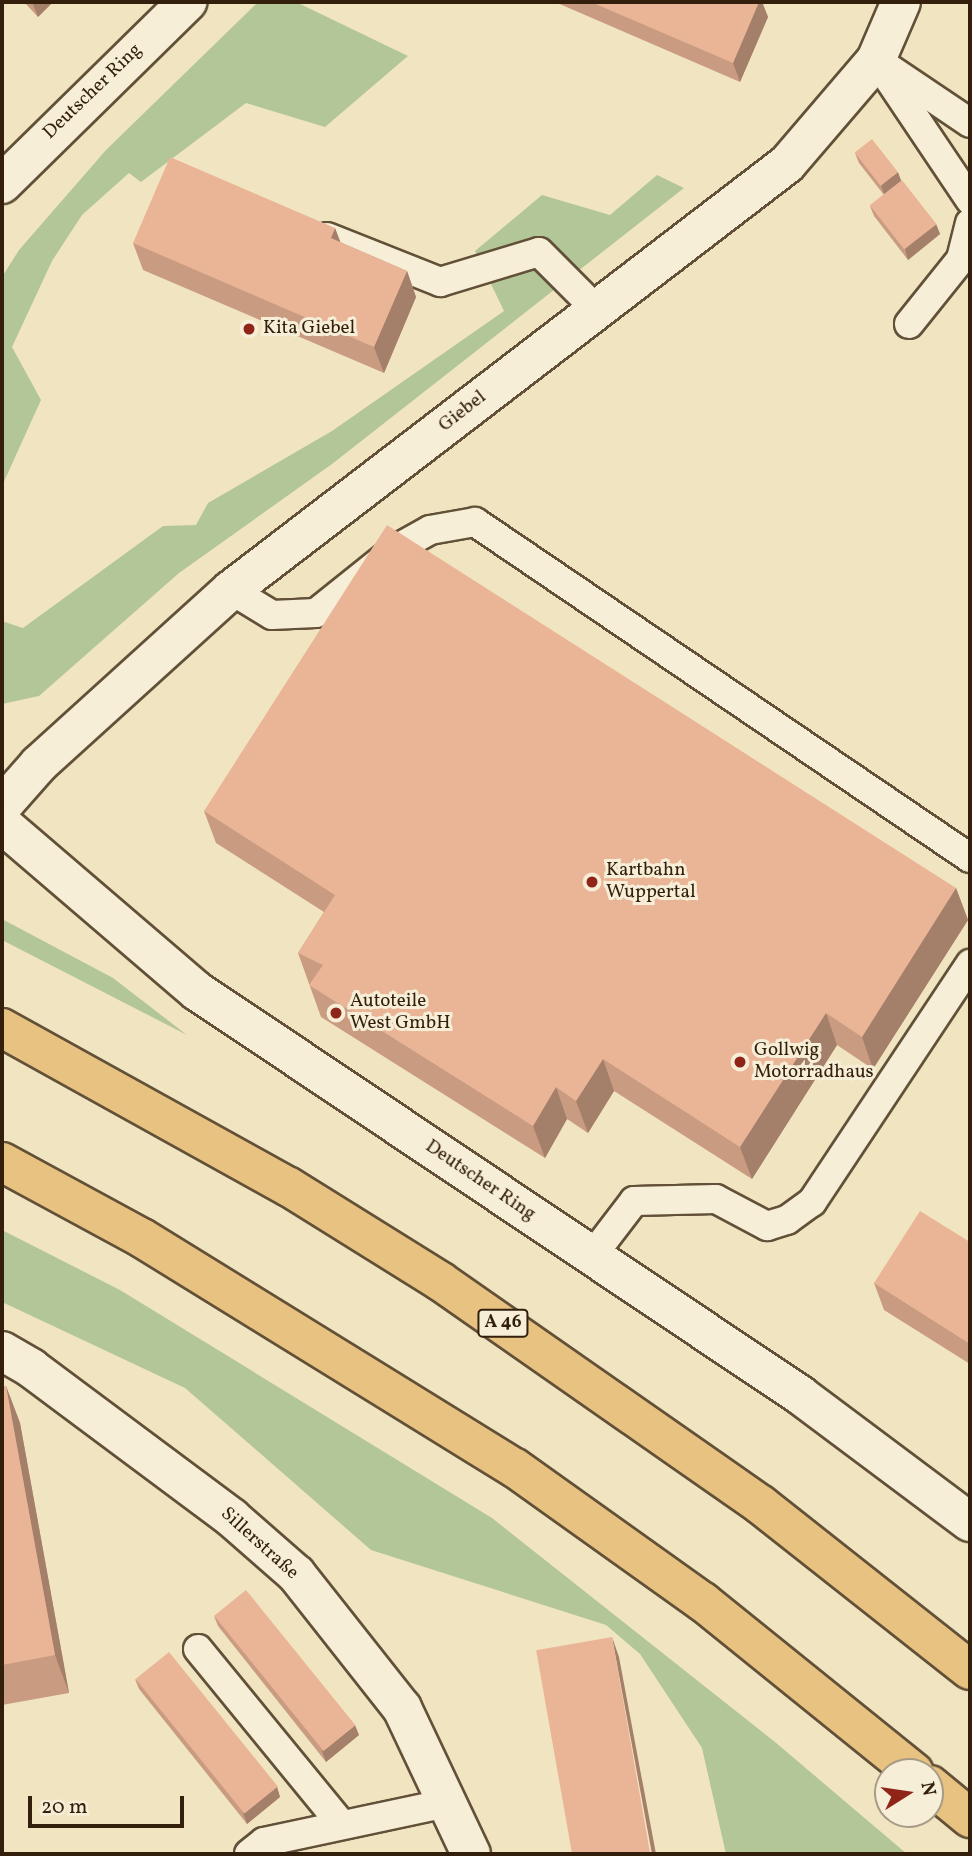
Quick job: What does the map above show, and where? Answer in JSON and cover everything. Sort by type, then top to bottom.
[{"type":"highway","name":"A 46","points":[[2,1028],[289,1187],[440,1281],[761,1505],[970,1670]]},
{"type":"highway","points":[[2,1162],[142,1238],[516,1468],[703,1602],[897,1758]]},
{"type":"highway","points":[[944,1797],[970,1818]]},
{"type":"street","name":"Deutscher Ring","points":[[9,165],[187,2]]},
{"type":"street","name":"Giebel","points":[[2,806],[39,764],[231,590],[787,164],[876,60],[901,2]]},
{"type":"street","name":"Deutscher Ring","points":[[2,824],[197,991],[800,1395],[970,1522]]},
{"type":"street","name":"Sillerstraße","points":[[2,1351],[31,1368],[221,1509],[296,1574],[402,1708],[471,1854]]},
{"type":"lane","points":[[876,60],[970,123]]},
{"type":"lane","points":[[876,60],[970,200]]},
{"type":"lane","points":[[909,324],[961,258],[970,223]]},
{"type":"lane","points":[[327,237],[440,282],[539,252],[596,310]]},
{"type":"lane","points":[[231,590],[272,615],[316,613],[396,549],[430,530],[475,522],[970,858]]},
{"type":"lane","points":[[592,1256],[634,1201],[716,1199],[767,1226],[787,1220],[812,1202],[970,964]]},
{"type":"lane","points":[[198,1649],[341,1824]]},
{"type":"lane","points":[[249,1854],[264,1842],[448,1803]]},
{"type":"green space","points":[[258,2],[296,2],[408,56],[325,127],[246,103],[141,182],[129,173],[82,215],[52,261],[12,347],[41,400],[2,486],[2,277],[19,250],[106,150]]},
{"type":"green space","points":[[657,175],[684,188],[332,464],[179,573],[39,696],[2,704],[2,621],[23,628],[163,526],[196,525],[208,503],[332,431],[504,311],[475,251],[542,195],[610,215]]},
{"type":"green space","points":[[2,919],[113,978],[187,1035],[2,940]]},
{"type":"green space","points":[[2,1230],[120,1290],[492,1518],[775,1742],[907,1854],[726,1854],[702,1748],[640,1654],[606,1625],[371,1550],[185,1388],[2,1302]]},
{"type":"building","points":[[591,2],[759,2],[733,63]]},
{"type":"building","points":[[872,139],[898,172],[881,186],[855,153]]},
{"type":"building","points":[[170,157],[335,228],[331,238],[407,271],[374,347],[133,243]]},
{"type":"building","points":[[902,180],[936,224],[904,249],[870,205]]},
{"type":"building","name":"Kartbahn Wuppertal","points":[[387,525],[956,888],[862,1037],[826,1013],[740,1147],[603,1059],[576,1101],[556,1087],[533,1126],[309,985],[323,965],[298,953],[335,895],[204,811]]},
{"type":"building","points":[[920,1211],[970,1242],[970,1344],[874,1283]]},
{"type":"building","points":[[2,1386],[6,1386],[55,1655],[2,1665]]},
{"type":"building","points":[[246,1590],[356,1725],[324,1751],[214,1616]]},
{"type":"building","points":[[612,1637],[650,1854],[572,1854],[536,1650]]},
{"type":"building","points":[[169,1652],[278,1786],[244,1814],[136,1679]]},
{"type":"place","name":"Kita Giebel","points":[[249,329]]},
{"type":"place","name":"Kartbahn Wuppertal","points":[[592,882]]},
{"type":"place","name":"Autoteile West GmbH","points":[[336,1013]]},
{"type":"place","name":"Gollwig Motorradhaus","points":[[740,1062]]}]
